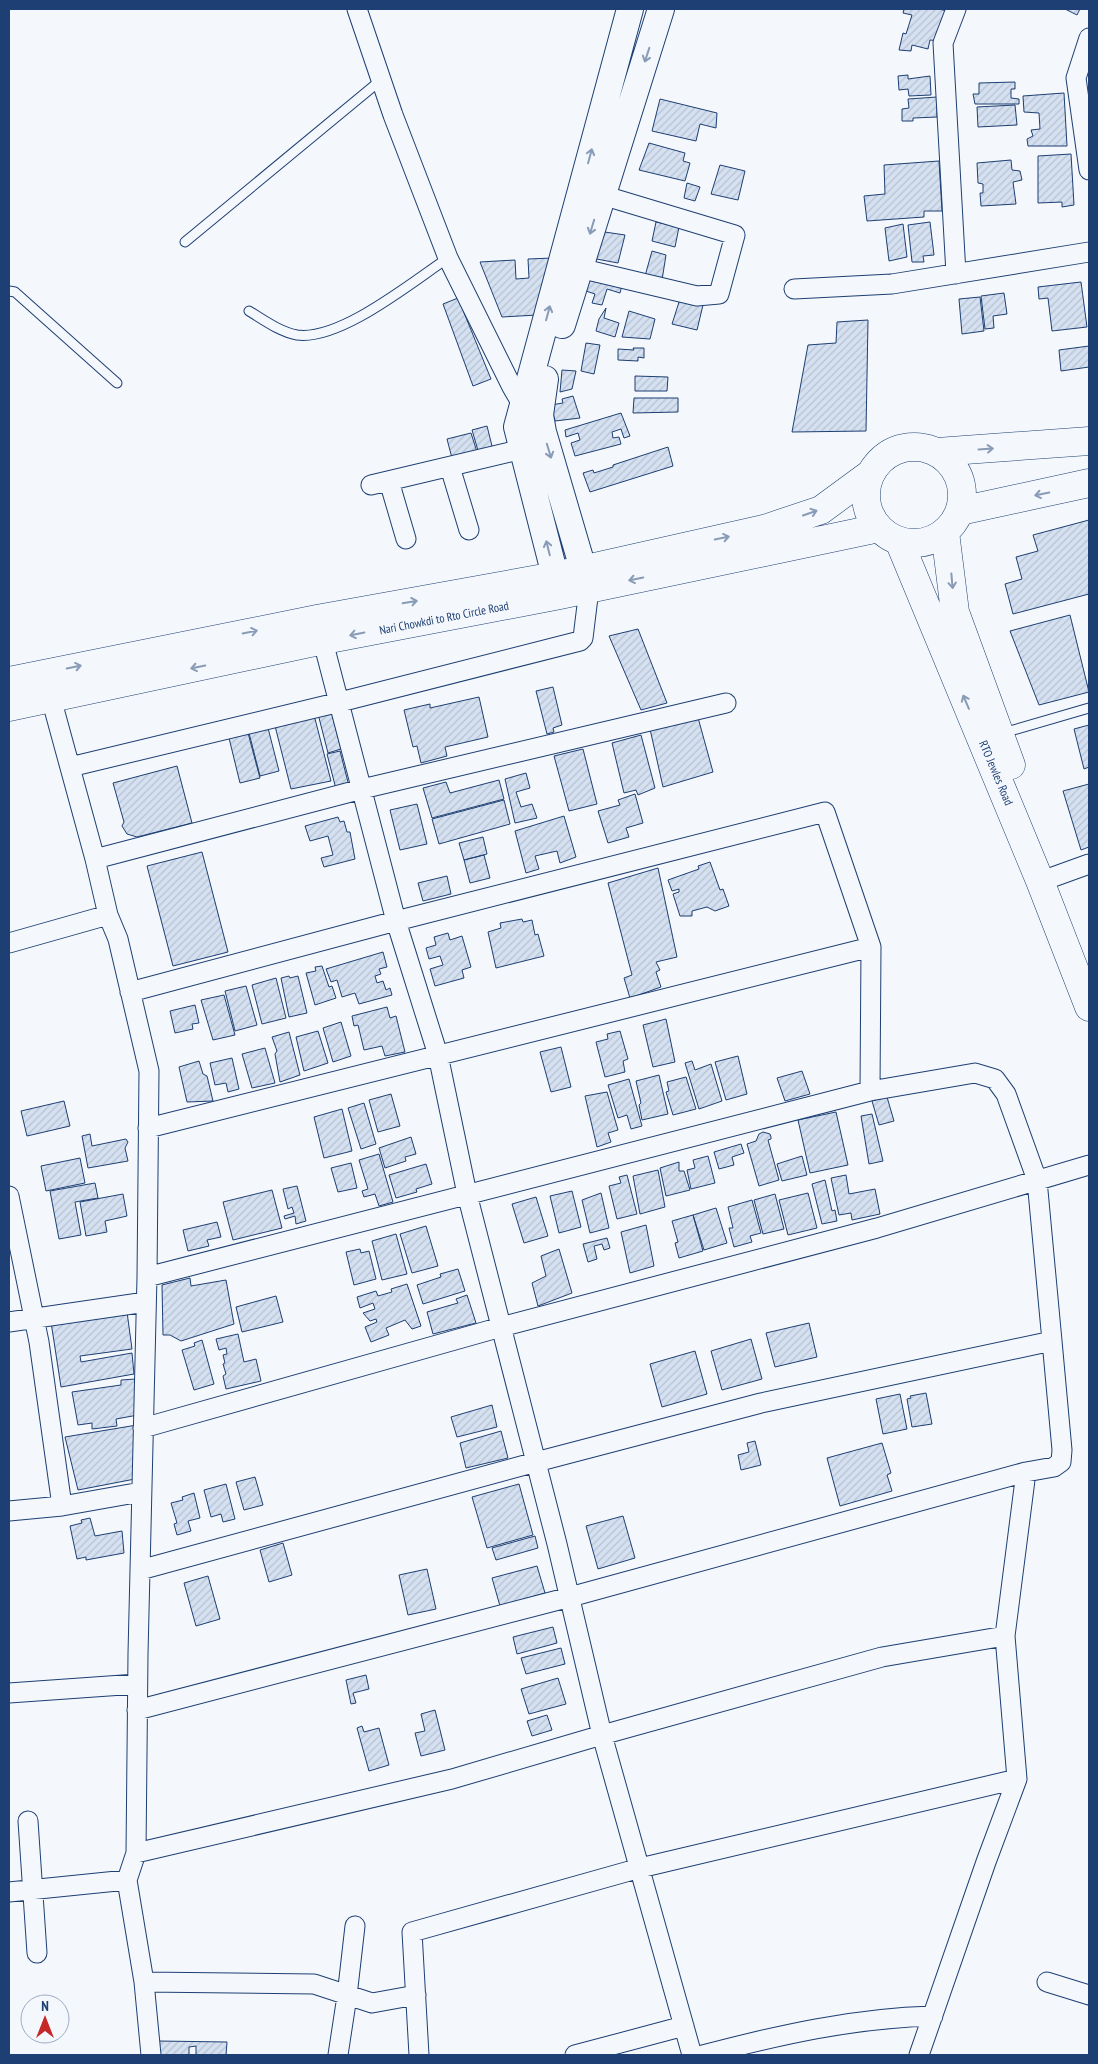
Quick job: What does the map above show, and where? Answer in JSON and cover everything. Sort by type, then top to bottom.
[{"type":"main road","points":[[937,452],[1089,441]]},
{"type":"main road","points":[[766,540],[821,510],[870,474],[879,461],[892,452],[906,447],[923,447],[937,452],[950,461],[959,474],[963,490],[962,505],[953,522],[931,540],[915,543],[889,534],[873,521],[867,506],[866,490],[870,474]]},
{"type":"main road","points":[[953,522],[1089,483]]},
{"type":"main road","name":"RTO Jewles Road","points":[[953,522],[955,612],[991,738],[1040,881],[1089,1007]]},
{"type":"main road","name":"Nari Chowkdi to Rto Circle Road","points":[[9,707],[48,685],[320,630],[557,586],[766,540],[889,534]]},
{"type":"main road","name":"RTO Jewles Road","points":[[889,534],[991,738],[1053,877],[1089,972]]},
{"type":"main road","points":[[9,681],[48,685]]},
{"type":"street","points":[[70,767],[340,702],[580,641],[583,638],[587,579],[543,432],[448,258],[381,80],[358,9]]},
{"type":"street","points":[[585,618],[557,586],[517,427],[531,410],[543,387],[630,9]]},
{"type":"street","points":[[956,9],[943,43],[956,274]]},
{"type":"street","points":[[570,265],[602,195],[652,11]]},
{"type":"street","points":[[1089,38],[1076,78],[1089,170]]},
{"type":"street","points":[[570,265],[697,296],[719,294],[735,235],[602,195]]},
{"type":"street","points":[[794,289],[892,284],[1089,252]]},
{"type":"street","points":[[406,539],[380,483],[523,449]]},
{"type":"street","points":[[450,467],[469,530]]},
{"type":"street","points":[[320,630],[396,921],[438,1055],[466,1194],[570,1597],[602,1735],[692,2055]]},
{"type":"street","points":[[48,685],[95,859],[108,915],[118,939],[149,1070],[147,1277],[137,1684],[136,1853],[127,1880],[144,1982],[150,2055]]},
{"type":"street","points":[[95,859],[362,790],[726,703]]},
{"type":"street","points":[[130,992],[396,921],[825,812],[871,947],[870,1091]]},
{"type":"street","points":[[1053,877],[1089,864]]},
{"type":"street","points":[[9,943],[108,915]]},
{"type":"street","points":[[148,1128],[871,947]]},
{"type":"street","points":[[137,1710],[570,1597],[1026,1472],[1054,1467],[1061,1462],[1062,1450],[1037,1180],[1006,1094],[995,1079],[975,1073],[870,1091],[147,1277]]},
{"type":"street","points":[[143,1428],[501,1327],[877,1228],[1089,1164]]},
{"type":"street","points":[[9,1196],[35,1320],[62,1506]]},
{"type":"street","points":[[9,1322],[35,1320],[146,1302]]},
{"type":"street","points":[[140,1570],[536,1462],[762,1403],[1052,1340]]},
{"type":"street","points":[[920,2055],[1017,1779],[1005,1636],[1026,1472]]},
{"type":"street","points":[[9,1510],[62,1506],[141,1492]]},
{"type":"street","points":[[136,1853],[452,1779],[882,1657],[1005,1636]]},
{"type":"street","points":[[9,1693],[137,1684]]},
{"type":"street","points":[[420,2055],[412,1932],[640,1868],[1017,1779]]},
{"type":"street","points":[[28,1821],[38,1953]]},
{"type":"street","points":[[9,1892],[127,1880]]},
{"type":"street","points":[[338,2055],[348,1996],[355,1926]]},
{"type":"street","points":[[144,1982],[314,1984],[372,2003],[416,1995]]},
{"type":"street","points":[[1047,1982],[1089,1996]]},
{"type":"street","points":[[703,2055],[781,2035],[848,2022],[896,2017],[933,2016]]},
{"type":"street","points":[[575,2055],[684,2026]]},
{"type":"lane","points":[[185,242],[381,80]]},
{"type":"lane","points":[[250,311],[279,329],[297,335],[319,335],[351,323],[448,258]]},
{"type":"lane","points":[[9,291],[15,292],[117,383]]},
{"type":"lane","points":[[991,738],[1089,708]]},
{"type":"building","points":[[904,9],[939,9],[947,11],[940,41],[930,40],[928,49],[912,45],[911,51],[899,50],[903,33],[906,34],[912,15],[903,13]]},
{"type":"building","points":[[1065,9],[1080,9],[1077,15]]},
{"type":"building","points":[[908,75],[908,79],[930,76],[931,95],[909,96],[908,89],[899,90],[898,76]]},
{"type":"building","points":[[1015,82],[1015,89],[1011,89],[1011,98],[1019,99],[1019,104],[975,104],[973,94],[979,94],[979,83]]},
{"type":"building","points":[[1064,93],[1067,146],[1028,146],[1027,139],[1033,136],[1031,130],[1040,129],[1039,113],[1024,112],[1023,96]]},
{"type":"building","points":[[937,97],[937,117],[913,118],[913,121],[902,121],[902,109],[909,108],[908,99]]},
{"type":"building","points":[[660,99],[717,113],[716,128],[700,124],[696,141],[652,131]]},
{"type":"building","points":[[1015,105],[1017,125],[978,127],[977,107]]},
{"type":"building","points":[[649,143],[685,153],[683,161],[690,163],[685,181],[639,170]]},
{"type":"building","points":[[1071,154],[1074,205],[1062,207],[1062,202],[1038,203],[1038,156]]},
{"type":"building","points":[[1011,160],[1012,170],[1020,171],[1022,180],[1013,182],[1016,204],[981,206],[980,193],[983,193],[983,184],[978,183],[977,163]]},
{"type":"building","points":[[939,161],[942,211],[924,211],[924,217],[867,221],[864,196],[885,194],[884,165]]},
{"type":"building","points":[[720,165],[745,171],[738,200],[711,194]]},
{"type":"building","points":[[687,183],[700,187],[695,201],[684,198]]},
{"type":"building","points":[[656,222],[679,227],[675,247],[652,241]]},
{"type":"building","points":[[930,222],[934,255],[923,256],[924,262],[912,262],[908,225]]},
{"type":"building","points":[[903,224],[907,257],[889,261],[885,228]]},
{"type":"building","points":[[598,231],[625,235],[618,263],[591,258]]},
{"type":"building","points":[[652,251],[666,255],[662,280],[645,276]]},
{"type":"building","points":[[553,258],[537,315],[502,317],[480,262],[515,260],[516,279],[529,278],[528,259]]},
{"type":"building","points":[[587,273],[623,281],[620,293],[607,289],[602,305],[592,303],[595,294],[583,290]]},
{"type":"building","points":[[1081,282],[1087,327],[1052,331],[1048,298],[1039,299],[1038,287]]},
{"type":"building","points":[[1004,293],[1007,314],[993,316],[994,328],[985,329],[981,296]]},
{"type":"building","points":[[980,297],[984,331],[962,334],[959,299]]},
{"type":"building","points":[[458,298],[491,379],[473,386],[443,304]]},
{"type":"building","points":[[680,299],[703,305],[697,330],[672,324]]},
{"type":"building","points":[[606,308],[604,318],[619,323],[615,337],[596,331],[599,319]]},
{"type":"building","points":[[629,311],[655,319],[650,339],[622,337]]},
{"type":"building","points":[[868,320],[866,431],[792,432],[808,345],[836,343],[837,322]]},
{"type":"building","points":[[586,343],[600,345],[594,374],[581,371]]},
{"type":"building","points":[[1089,346],[1089,367],[1061,371],[1059,350]]},
{"type":"building","points":[[633,348],[644,348],[644,358],[638,357],[638,361],[618,360],[618,349],[634,350]]},
{"type":"building","points":[[562,370],[576,371],[572,389],[560,392]]},
{"type":"building","points":[[635,376],[668,377],[667,391],[635,391]]},
{"type":"building","points":[[573,396],[580,418],[555,421],[551,405],[563,403],[562,399]]},
{"type":"building","points":[[634,398],[678,398],[678,412],[633,413]]},
{"type":"building","points":[[621,413],[630,436],[624,438],[621,429],[612,432],[613,438],[619,437],[621,444],[575,456],[571,443],[580,440],[578,433],[566,437],[565,430]]},
{"type":"building","points":[[487,426],[493,450],[479,454],[472,430]]},
{"type":"building","points":[[471,433],[478,455],[453,462],[447,439]]},
{"type":"building","points":[[668,447],[673,466],[590,492],[583,473],[593,470],[594,473]]},
{"type":"building","points":[[1089,520],[1089,594],[1013,614],[1005,584],[1022,579],[1016,557],[1038,551],[1033,535]]},
{"type":"building","points":[[1070,615],[1089,692],[1039,705],[1010,631]]},
{"type":"building","points":[[638,629],[667,703],[641,710],[609,636]]},
{"type":"building","points":[[553,687],[562,725],[553,728],[554,732],[547,734],[536,691]]},
{"type":"building","points":[[479,697],[488,737],[445,747],[447,756],[421,763],[417,746],[413,747],[404,710],[430,704],[430,708]]},
{"type":"building","points":[[330,707],[341,749],[328,753],[317,710]]},
{"type":"building","points":[[313,711],[331,781],[291,789],[274,722]]},
{"type":"building","points":[[697,714],[713,772],[663,787],[650,729]]},
{"type":"building","points":[[1089,725],[1089,767],[1084,769],[1074,729]]},
{"type":"building","points":[[268,728],[279,771],[260,776],[249,733]]},
{"type":"building","points":[[248,733],[260,778],[240,783],[229,738]]},
{"type":"building","points":[[641,735],[655,788],[638,795],[636,790],[624,793],[612,743]]},
{"type":"building","points":[[583,749],[597,804],[569,811],[554,756]]},
{"type":"building","points":[[340,751],[349,786],[336,789],[327,754]]},
{"type":"building","points":[[177,766],[192,823],[137,837],[127,834],[122,826],[124,822],[113,783]]},
{"type":"building","points":[[526,773],[530,788],[516,792],[521,807],[532,804],[537,818],[515,823],[505,779]]},
{"type":"building","points":[[499,780],[504,799],[432,818],[423,788],[446,782],[450,793]]},
{"type":"building","points":[[1089,784],[1089,847],[1081,850],[1063,791]]},
{"type":"building","points":[[635,794],[643,823],[626,828],[629,837],[608,843],[598,811],[620,805],[618,800]]},
{"type":"building","points":[[504,800],[510,824],[439,844],[432,819]]},
{"type":"building","points":[[417,804],[427,844],[400,850],[390,810]]},
{"type":"building","points":[[564,816],[576,857],[560,863],[557,851],[535,856],[539,869],[526,873],[515,831]]},
{"type":"building","points":[[338,817],[340,822],[344,821],[347,832],[350,832],[355,859],[324,867],[321,858],[333,855],[328,836],[310,841],[305,826]]},
{"type":"building","points":[[483,837],[487,854],[464,860],[459,843]]},
{"type":"building","points":[[202,852],[228,952],[173,966],[147,866]]},
{"type":"building","points":[[484,855],[490,878],[470,883],[464,860]]},
{"type":"building","points":[[710,862],[720,890],[723,889],[729,906],[715,911],[707,907],[692,911],[692,916],[680,916],[673,894],[679,892],[679,889],[672,891],[668,880],[699,869],[698,866]]},
{"type":"building","points":[[658,868],[677,957],[656,962],[660,970],[656,972],[661,987],[630,998],[624,978],[632,975],[608,883]]},
{"type":"building","points":[[447,876],[451,894],[423,901],[418,883]]},
{"type":"building","points":[[522,919],[523,922],[532,920],[535,935],[538,934],[544,956],[496,968],[488,932],[501,928],[500,923]]},
{"type":"building","points":[[448,933],[450,940],[462,936],[471,967],[462,970],[464,978],[435,986],[430,969],[443,965],[440,956],[429,959],[426,948],[436,945],[434,937]]},
{"type":"building","points":[[383,952],[387,967],[379,969],[381,974],[375,976],[377,983],[383,981],[386,990],[390,988],[392,995],[359,1004],[355,993],[342,997],[337,980],[331,982],[326,969]]},
{"type":"building","points":[[322,966],[329,987],[332,986],[336,998],[315,1005],[306,973],[316,971],[315,967]]},
{"type":"building","points":[[289,976],[290,978],[298,976],[307,1013],[289,1017],[281,978]]},
{"type":"building","points":[[276,978],[286,1018],[262,1024],[252,985]]},
{"type":"building","points":[[246,986],[257,1025],[235,1031],[225,991]]},
{"type":"building","points":[[224,995],[235,1035],[213,1040],[201,1000]]},
{"type":"building","points":[[195,1005],[199,1023],[192,1024],[193,1029],[175,1033],[170,1011]]},
{"type":"building","points":[[387,1007],[390,1018],[396,1016],[405,1052],[385,1056],[382,1046],[364,1050],[358,1025],[354,1026],[352,1016]]},
{"type":"building","points":[[666,1019],[675,1062],[653,1067],[643,1025]]},
{"type":"building","points":[[341,1022],[351,1056],[333,1062],[323,1028]]},
{"type":"building","points":[[318,1031],[328,1063],[304,1071],[296,1037]]},
{"type":"building","points":[[620,1031],[628,1059],[623,1061],[625,1072],[605,1077],[596,1042],[608,1039],[607,1034]]},
{"type":"building","points":[[289,1032],[300,1075],[280,1082],[275,1054],[277,1051],[272,1037]]},
{"type":"building","points":[[561,1047],[571,1087],[551,1092],[540,1052]]},
{"type":"building","points":[[265,1048],[275,1083],[252,1088],[242,1054]]},
{"type":"building","points":[[738,1056],[747,1094],[726,1100],[715,1062]]},
{"type":"building","points":[[232,1058],[239,1089],[228,1092],[226,1083],[215,1085],[210,1063]]},
{"type":"building","points":[[199,1061],[203,1074],[207,1076],[213,1101],[187,1102],[179,1067]]},
{"type":"building","points":[[692,1061],[695,1070],[711,1064],[722,1101],[699,1109],[685,1063]]},
{"type":"building","points":[[802,1071],[810,1094],[785,1101],[777,1078]]},
{"type":"building","points":[[659,1075],[668,1114],[642,1120],[639,1105],[641,1103],[636,1081]]},
{"type":"building","points":[[686,1077],[696,1109],[673,1115],[666,1092],[669,1091],[667,1082]]},
{"type":"building","points":[[629,1079],[642,1126],[631,1129],[627,1115],[618,1118],[608,1085]]},
{"type":"building","points":[[607,1092],[618,1130],[608,1133],[611,1142],[597,1147],[585,1096]]},
{"type":"building","points":[[391,1094],[400,1126],[378,1132],[369,1100]]},
{"type":"building","points":[[887,1097],[894,1121],[879,1125],[872,1101]]},
{"type":"building","points":[[64,1101],[70,1126],[27,1136],[21,1111]]},
{"type":"building","points":[[364,1103],[376,1144],[361,1149],[348,1108]]},
{"type":"building","points":[[342,1109],[352,1151],[324,1158],[314,1117]]},
{"type":"building","points":[[836,1112],[848,1165],[810,1173],[798,1120]]},
{"type":"building","points":[[872,1114],[883,1161],[869,1164],[861,1116]]},
{"type":"building","points":[[763,1132],[770,1134],[771,1137],[768,1140],[779,1180],[759,1186],[747,1144],[756,1141],[759,1134]]},
{"type":"building","points":[[90,1134],[92,1146],[126,1139],[128,1142],[125,1148],[128,1161],[88,1168],[82,1136]]},
{"type":"building","points":[[411,1137],[416,1154],[405,1157],[406,1161],[385,1168],[379,1148]]},
{"type":"building","points":[[741,1144],[744,1153],[732,1157],[734,1165],[719,1169],[714,1152]]},
{"type":"building","points":[[379,1154],[393,1202],[379,1206],[375,1194],[364,1197],[362,1191],[368,1189],[359,1160]]},
{"type":"building","points":[[708,1156],[715,1183],[691,1189],[687,1170],[695,1168],[693,1160]]},
{"type":"building","points":[[802,1156],[807,1175],[782,1181],[777,1164]]},
{"type":"building","points":[[80,1158],[85,1183],[46,1191],[41,1166]]},
{"type":"building","points":[[679,1162],[679,1171],[684,1171],[690,1190],[666,1196],[660,1168]]},
{"type":"building","points":[[351,1163],[357,1188],[338,1192],[331,1168]]},
{"type":"building","points":[[426,1164],[432,1184],[416,1189],[417,1192],[396,1198],[389,1175]]},
{"type":"building","points":[[658,1170],[665,1207],[640,1214],[633,1176]]},
{"type":"building","points":[[627,1175],[637,1214],[617,1219],[609,1186],[621,1183],[619,1177]]},
{"type":"building","points":[[846,1175],[849,1194],[875,1189],[880,1214],[852,1220],[851,1213],[839,1215],[831,1178]]},
{"type":"building","points":[[825,1180],[832,1211],[835,1210],[837,1221],[822,1224],[812,1184]]},
{"type":"building","points":[[95,1183],[98,1198],[75,1202],[81,1235],[59,1239],[50,1191]]},
{"type":"building","points":[[297,1186],[306,1221],[296,1224],[295,1216],[285,1219],[284,1216],[294,1213],[292,1207],[288,1209],[283,1189]]},
{"type":"building","points":[[272,1190],[282,1228],[233,1240],[223,1202]]},
{"type":"building","points":[[572,1191],[581,1227],[559,1233],[550,1196]]},
{"type":"building","points":[[601,1193],[609,1228],[590,1233],[582,1200]]},
{"type":"building","points":[[808,1193],[817,1228],[788,1235],[779,1200]]},
{"type":"building","points":[[123,1194],[127,1216],[105,1221],[107,1232],[86,1236],[80,1202]]},
{"type":"building","points":[[775,1194],[784,1229],[763,1234],[754,1200]]},
{"type":"building","points":[[536,1197],[548,1236],[524,1243],[512,1204]]},
{"type":"building","points":[[752,1200],[761,1233],[750,1236],[752,1242],[734,1247],[729,1228],[733,1228],[728,1207]]},
{"type":"building","points":[[716,1208],[727,1243],[704,1250],[693,1215]]},
{"type":"building","points":[[693,1215],[703,1251],[679,1258],[675,1243],[678,1242],[672,1221]]},
{"type":"building","points":[[217,1222],[221,1237],[207,1240],[209,1246],[188,1251],[183,1230]]},
{"type":"building","points":[[646,1225],[654,1266],[630,1273],[621,1232]]},
{"type":"building","points":[[426,1226],[438,1266],[412,1273],[400,1234]]},
{"type":"building","points":[[396,1234],[407,1274],[382,1280],[372,1241]]},
{"type":"building","points":[[607,1238],[610,1248],[604,1250],[602,1244],[594,1246],[597,1259],[588,1262],[583,1244]]},
{"type":"building","points":[[360,1249],[361,1253],[369,1251],[376,1279],[354,1285],[346,1252]]},
{"type":"building","points":[[559,1249],[572,1293],[538,1306],[532,1283],[546,1276],[541,1256]]},
{"type":"building","points":[[458,1269],[465,1291],[423,1304],[417,1285],[441,1277],[440,1274]]},
{"type":"building","points":[[190,1278],[191,1286],[226,1280],[234,1324],[181,1341],[170,1335],[163,1335],[162,1285]]},
{"type":"building","points":[[407,1284],[421,1326],[412,1329],[405,1320],[386,1328],[389,1335],[371,1342],[365,1327],[377,1322],[376,1319],[370,1321],[363,1313],[375,1309],[373,1303],[360,1308],[357,1297],[376,1291],[378,1296],[392,1292],[391,1289]]},
{"type":"building","points":[[467,1295],[476,1323],[433,1334],[427,1312],[458,1303],[456,1299]]},
{"type":"building","points":[[276,1296],[283,1322],[242,1332],[236,1307]]},
{"type":"building","points":[[127,1312],[132,1349],[80,1356],[81,1362],[132,1353],[134,1374],[61,1387],[51,1322]]},
{"type":"building","points":[[809,1323],[817,1357],[775,1367],[766,1333]]},
{"type":"building","points":[[238,1334],[244,1362],[256,1359],[261,1381],[226,1389],[223,1376],[226,1374],[223,1355],[227,1354],[226,1348],[219,1350],[216,1339]]},
{"type":"building","points":[[751,1339],[762,1379],[722,1390],[711,1351]]},
{"type":"building","points":[[202,1340],[214,1384],[194,1390],[182,1350],[195,1346],[194,1343]]},
{"type":"building","points":[[695,1351],[707,1394],[662,1407],[650,1364]]},
{"type":"building","points":[[136,1379],[138,1415],[116,1419],[117,1426],[92,1429],[92,1423],[78,1425],[72,1392],[121,1385],[121,1380]]},
{"type":"building","points":[[926,1393],[932,1424],[912,1427],[907,1399],[911,1398],[910,1396]]},
{"type":"building","points":[[900,1394],[907,1429],[883,1434],[876,1399]]},
{"type":"building","points":[[492,1405],[497,1427],[457,1437],[451,1417]]},
{"type":"building","points":[[137,1425],[135,1479],[78,1490],[65,1437]]},
{"type":"building","points":[[501,1431],[508,1458],[466,1468],[460,1443]]},
{"type":"building","points":[[755,1441],[761,1465],[741,1470],[738,1455],[749,1452],[747,1443]]},
{"type":"building","points":[[882,1443],[891,1473],[887,1475],[892,1491],[840,1506],[827,1458]]},
{"type":"building","points":[[255,1477],[263,1505],[244,1510],[236,1482]]},
{"type":"building","points":[[226,1484],[235,1519],[223,1522],[221,1514],[211,1517],[204,1490]]},
{"type":"building","points":[[519,1484],[533,1535],[487,1548],[472,1497]]},
{"type":"building","points":[[194,1493],[200,1518],[188,1521],[191,1531],[177,1535],[174,1524],[177,1523],[171,1503],[183,1500],[182,1497]]},
{"type":"building","points":[[623,1516],[635,1558],[598,1569],[586,1526]]},
{"type":"building","points":[[90,1518],[95,1536],[122,1531],[124,1553],[86,1560],[86,1557],[77,1559],[70,1526],[82,1523],[81,1520]]},
{"type":"building","points":[[535,1536],[538,1548],[496,1560],[492,1548]]},
{"type":"building","points":[[283,1543],[292,1575],[269,1582],[260,1550]]},
{"type":"building","points":[[537,1566],[545,1593],[500,1606],[492,1578]]},
{"type":"building","points":[[427,1569],[436,1609],[408,1615],[399,1575]]},
{"type":"building","points":[[208,1576],[220,1619],[196,1626],[184,1583]]},
{"type":"building","points":[[553,1627],[557,1643],[517,1654],[513,1637]]},
{"type":"building","points":[[561,1648],[565,1664],[526,1674],[521,1658]]},
{"type":"building","points":[[366,1675],[369,1689],[353,1693],[356,1703],[351,1704],[346,1680]]},
{"type":"building","points":[[558,1678],[566,1704],[529,1714],[521,1689]]},
{"type":"building","points":[[435,1710],[445,1750],[421,1756],[415,1733],[425,1731],[421,1714]]},
{"type":"building","points":[[547,1715],[552,1730],[532,1736],[527,1721]]},
{"type":"building","points":[[362,1726],[364,1732],[379,1728],[389,1765],[369,1771],[357,1728]]},
{"type":"building","points":[[158,2041],[227,2042],[226,2055],[196,2055],[196,2046],[189,2047],[189,2055],[159,2055]]}]
